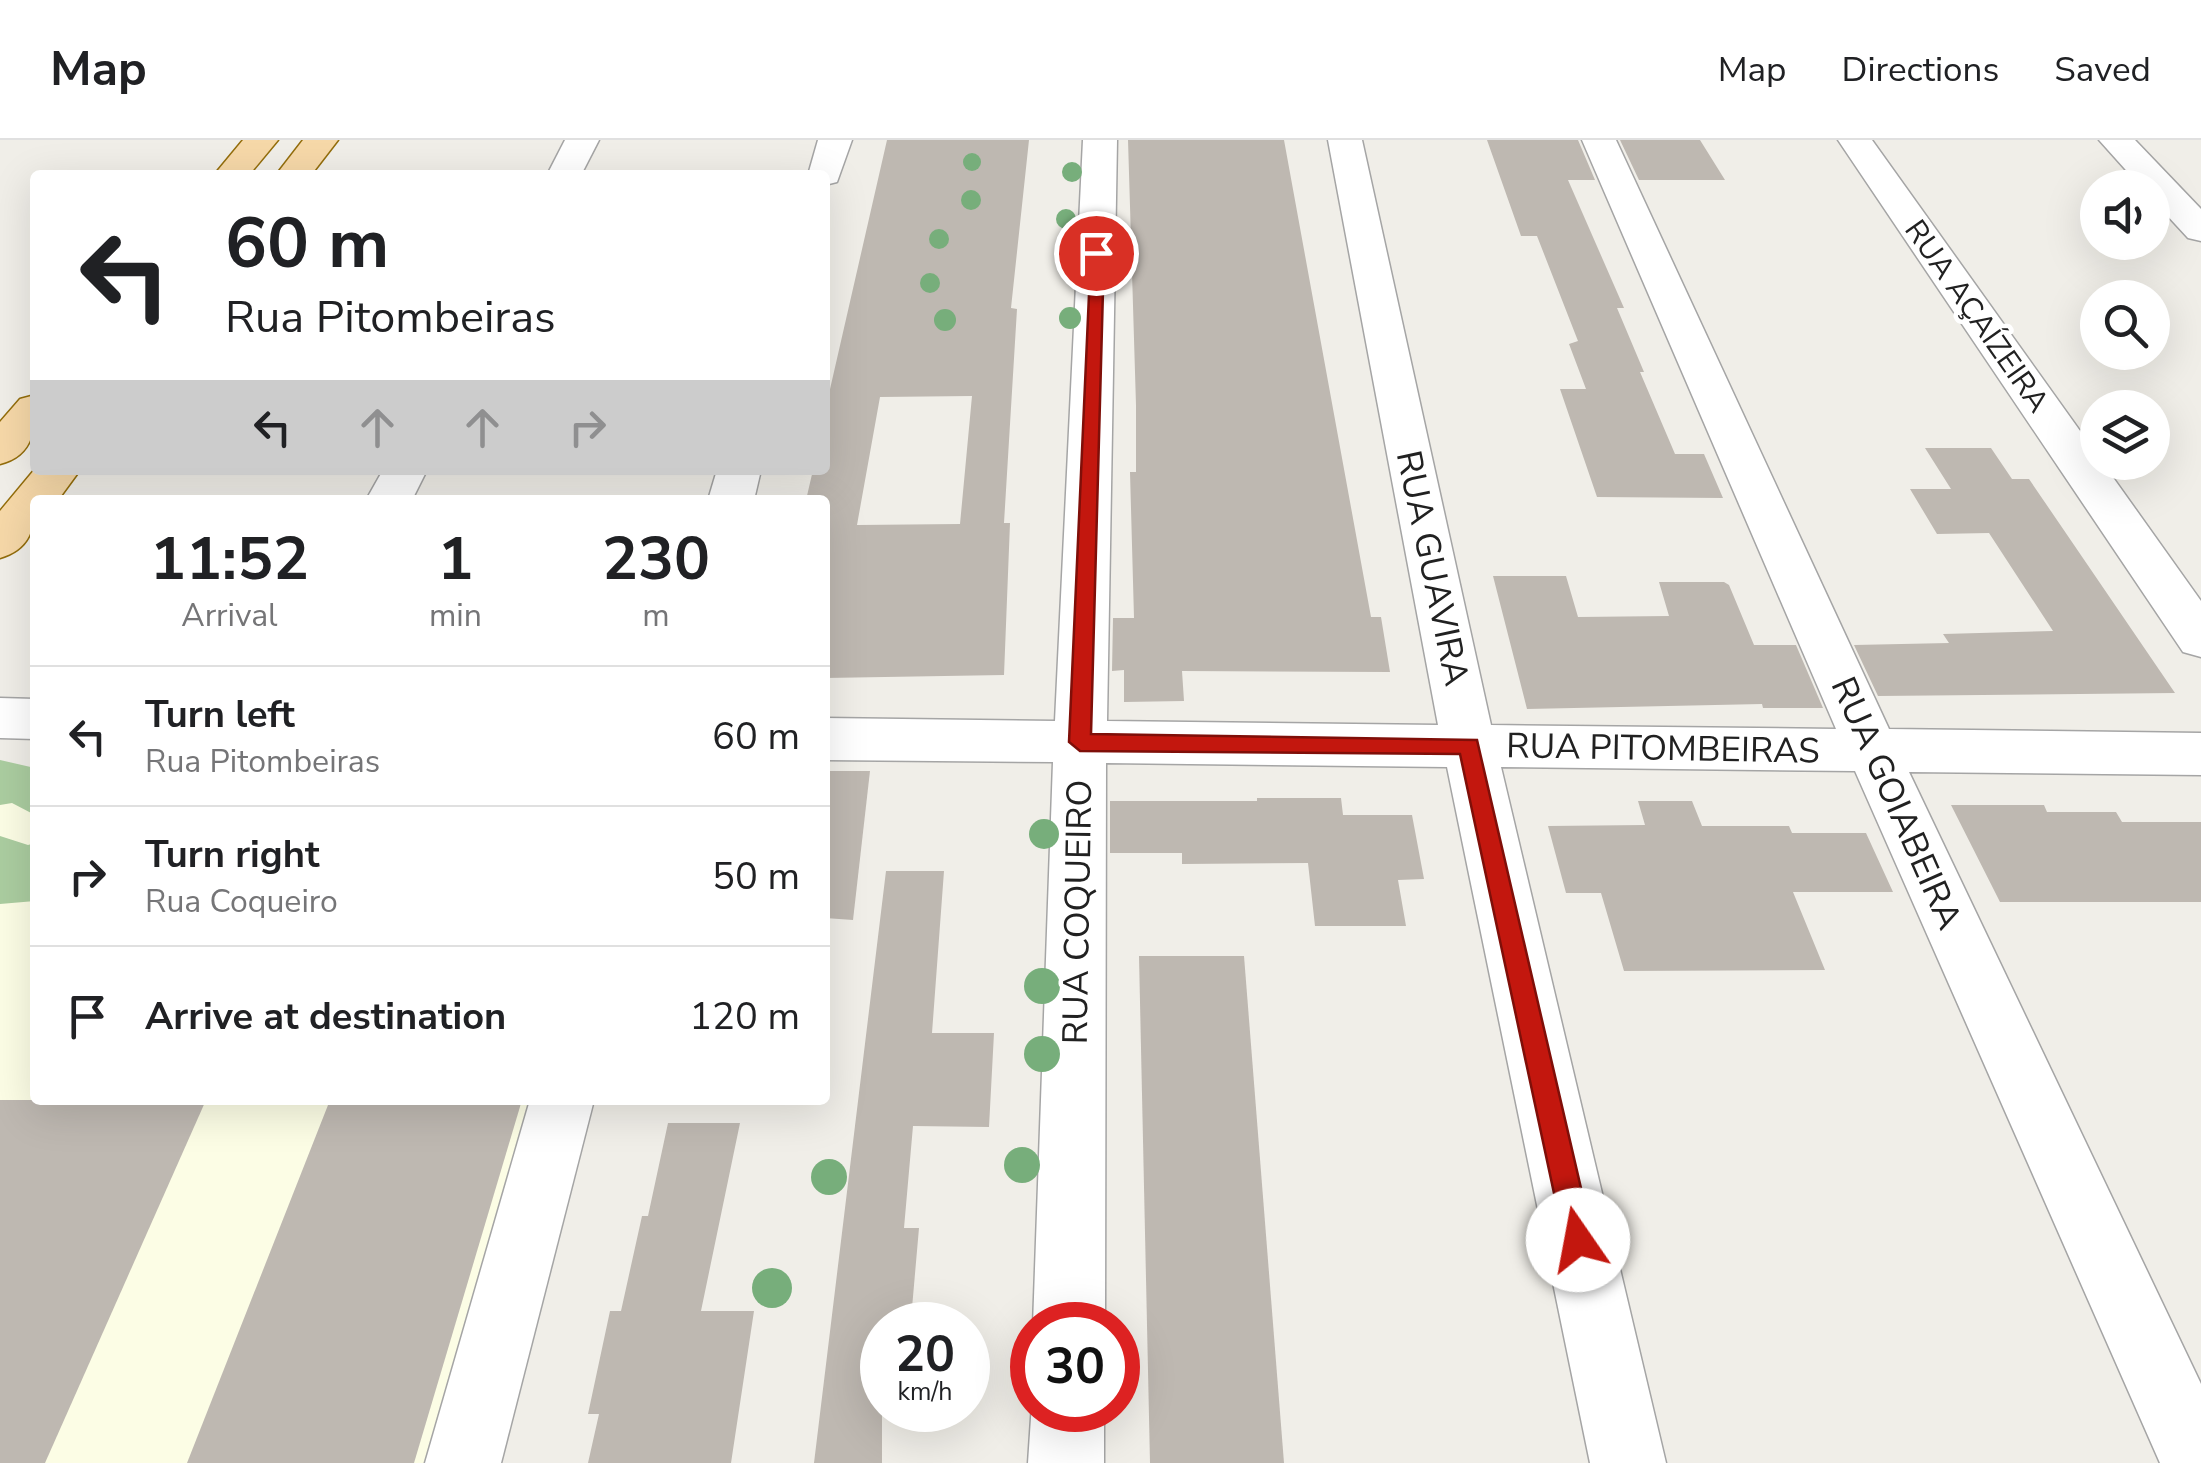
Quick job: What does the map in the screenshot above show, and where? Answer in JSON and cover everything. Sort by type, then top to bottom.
[{"type":"main road","points":[[236,170],[261,140]]},
{"type":"main road","points":[[297,170],[321,140]]},
{"type":"main road","points":[[0,450],[30,414]]},
{"type":"main road","points":[[38,495],[54,475]]},
{"type":"main road","points":[[0,542],[30,505]]},
{"type":"street","points":[[567,170],[582,140]]},
{"type":"street","points":[[826,170],[835,140]]},
{"type":"street","name":"RUA COQUEIRO","points":[[1069,1302],[1080,742],[1100,140]]},
{"type":"street","name":"RUA GUAVIRA","points":[[1345,140],[1470,746],[1628,1463]]},
{"type":"street","name":"RUA GOIABEIRA","points":[[1599,140],[1872,750],[2199,1463]]},
{"type":"street","name":"RUA AÇAÍZEIRA","points":[[1855,140],[2201,639]]},
{"type":"street","points":[[2116,140],[2201,230]]},
{"type":"street","points":[[0,718],[30,719]]},
{"type":"street","name":"RUA PITOMBEIRAS","points":[[830,739],[2201,754]]},
{"type":"street","points":[[463,1463],[561,1105]]},
{"type":"street","points":[[1066,1463],[1067,1432]]},
{"type":"shaded area","points":[[30,771],[30,1105],[541,1105],[443,1463],[0,1463],[0,772]]},
{"type":"green space","points":[[0,760],[30,767],[30,812],[12,803],[0,805]]},
{"type":"green space","points":[[0,836],[30,844],[30,901],[0,904]]},
{"type":"building","points":[[887,140],[1029,140],[1011,308],[1017,309],[1004,523],[1010,523],[1004,675],[830,678],[830,495],[807,495],[812,475],[830,475],[830,389]],"holes":[[[972,396],[960,524],[857,525],[880,397]]]},
{"type":"building","points":[[1128,140],[1284,140],[1371,617],[1381,617],[1390,672],[1182,671],[1184,701],[1124,702],[1124,670],[1112,671],[1113,618],[1134,618],[1130,472],[1136,472],[1136,405]]},
{"type":"building","points":[[1487,140],[1578,140],[1595,180],[1568,180],[1624,308],[1617,308],[1644,372],[1640,372],[1675,454],[1704,454],[1723,498],[1597,497],[1560,389],[1586,389],[1569,344],[1578,341],[1537,236],[1521,236]]},
{"type":"building","points":[[1620,140],[1700,140],[1725,180],[1639,180]]},
{"type":"building","points":[[1925,448],[1991,448],[2012,479],[2029,479],[2175,693],[1878,696],[1854,645],[1949,643],[1943,634],[2053,631],[1989,533],[1937,534],[1910,489],[1951,489]]},
{"type":"building","points":[[1493,576],[1566,576],[1578,617],[1669,616],[1659,582],[1724,582],[1729,585],[1754,645],[1796,645],[1823,708],[1763,708],[1762,704],[1527,709]]},
{"type":"building","points":[[830,771],[870,771],[853,920],[830,918]]},
{"type":"building","points":[[1341,798],[1343,815],[1412,815],[1424,879],[1398,880],[1406,926],[1315,926],[1308,863],[1182,864],[1182,853],[1110,853],[1110,801]]},
{"type":"building","points":[[1638,801],[1692,801],[1702,826],[1789,826],[1792,833],[1866,833],[1893,892],[1793,892],[1825,970],[1624,971],[1601,893],[1566,893],[1548,826],[1645,825]]},
{"type":"building","points":[[1951,805],[2044,805],[2047,812],[2116,812],[2122,822],[2201,822],[2201,902],[2000,902]]},
{"type":"building","points":[[886,871],[944,871],[932,1033],[994,1033],[989,1127],[913,1126],[904,1228],[919,1228],[913,1302],[860,1302],[860,1432],[882,1432],[882,1463],[814,1463]]},
{"type":"building","points":[[1139,956],[1244,956],[1284,1463],[1150,1463]]},
{"type":"building","points":[[0,1100],[30,1100],[30,1105],[204,1105],[45,1463],[0,1463]]},
{"type":"building","points":[[328,1105],[521,1105],[414,1463],[187,1463]]},
{"type":"building","points":[[668,1123],[740,1123],[701,1311],[754,1311],[731,1463],[588,1463],[599,1414],[588,1414],[610,1311],[621,1311],[642,1216],[648,1216]]},
{"type":"route","points":[[1096,253],[1080,742],[1470,746],[1578,1240]]}]
